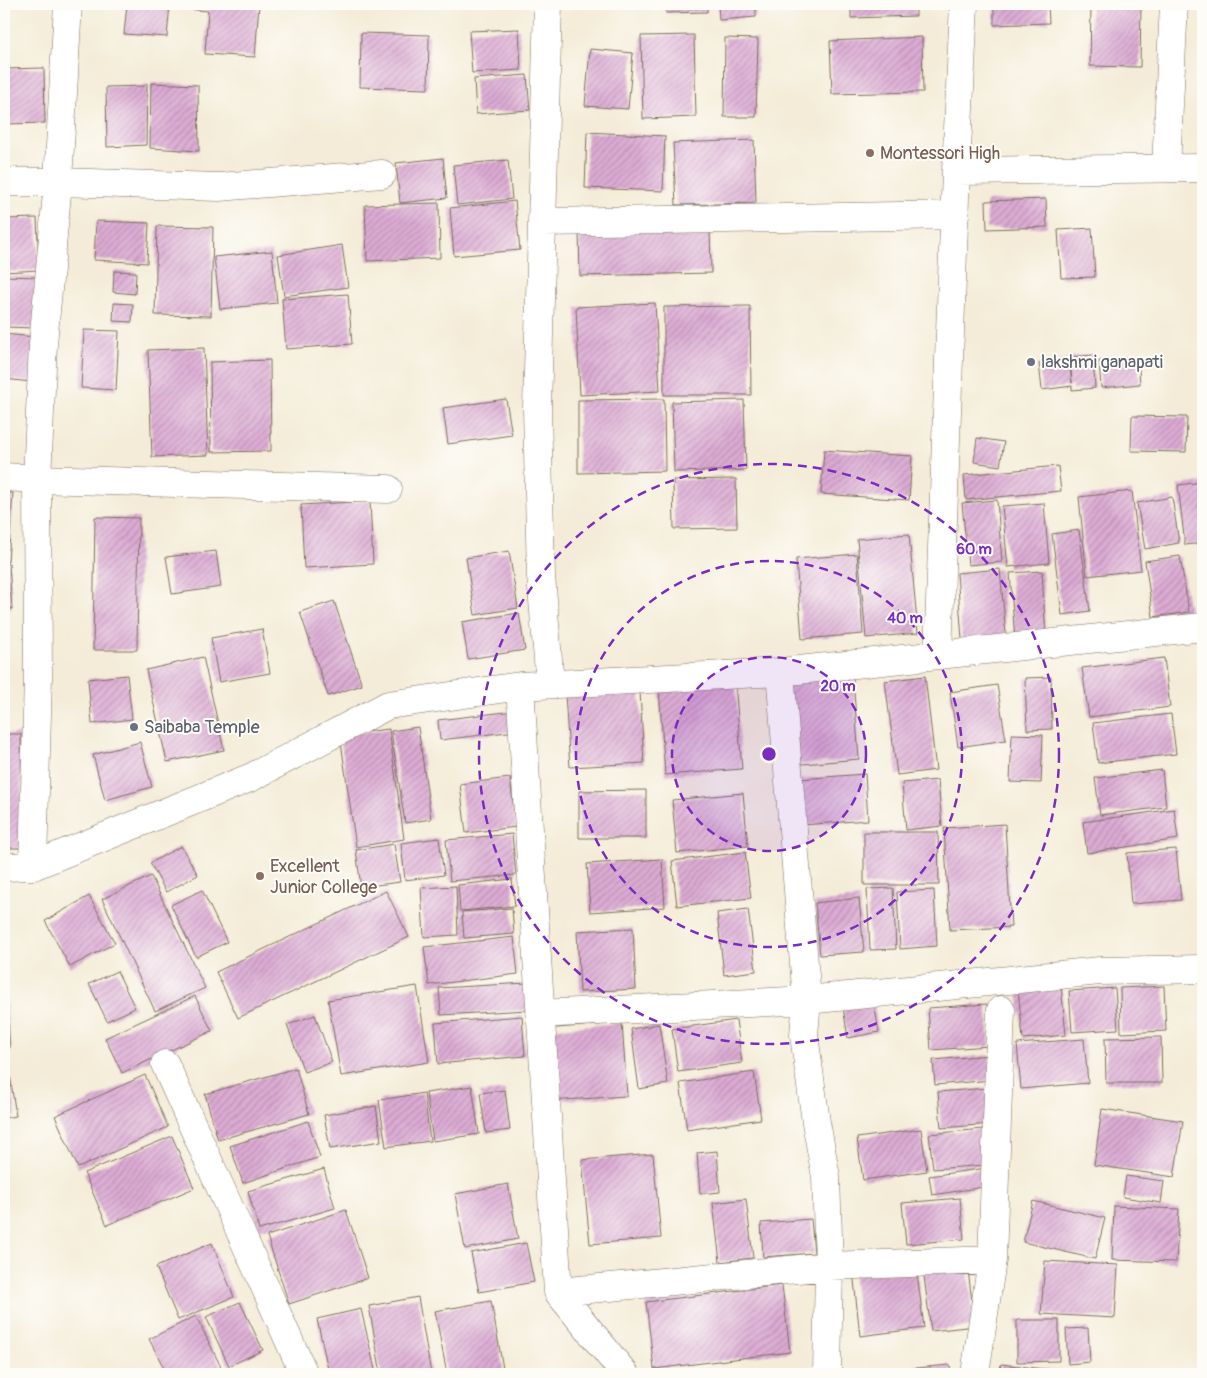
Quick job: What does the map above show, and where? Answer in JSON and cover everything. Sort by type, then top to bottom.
[{"type":"street","points":[[33,866],[38,676],[37,480],[43,344],[58,182],[68,4]]},
{"type":"street","points":[[548,4],[538,409],[541,576],[550,684]]},
{"type":"street","points":[[938,656],[964,4]]},
{"type":"street","points":[[1166,167],[1174,4]]},
{"type":"street","points":[[956,170],[1203,168]]},
{"type":"street","points":[[4,182],[219,187],[382,174]]},
{"type":"street","points":[[543,222],[955,215]]},
{"type":"street","points":[[4,477],[37,480],[388,489]]},
{"type":"street","points":[[4,867],[33,866],[252,777],[388,705],[520,686],[780,672],[1203,627]]},
{"type":"street","points":[[780,672],[807,1000],[804,1036],[826,1177],[828,1266],[827,1374]]},
{"type":"street","points":[[520,686],[558,1292],[625,1374]]},
{"type":"street","points":[[540,1014],[807,1000],[1100,971],[1203,969]]},
{"type":"street","points":[[975,1374],[992,1260],[1001,1010]]},
{"type":"street","points":[[165,1064],[304,1374]]},
{"type":"street","points":[[558,1292],[828,1266],[992,1260]]},
{"type":"building","points":[[127,4],[170,4],[167,37],[124,34]]},
{"type":"building","points":[[187,4],[259,4],[255,57],[205,54],[208,11],[187,9]]},
{"type":"building","points":[[666,4],[707,4],[707,12],[666,13]]},
{"type":"building","points":[[718,4],[756,4],[756,17],[719,20]]},
{"type":"building","points":[[851,4],[916,4],[916,16],[851,18]]},
{"type":"building","points":[[994,4],[1048,4],[1049,23],[994,25]]},
{"type":"building","points":[[1091,4],[1141,4],[1140,67],[1090,66]]},
{"type":"building","points":[[519,29],[521,70],[472,73],[469,31]]},
{"type":"building","points":[[361,33],[429,35],[428,89],[360,87]]},
{"type":"building","points":[[694,35],[696,117],[643,119],[641,36]]},
{"type":"building","points":[[922,37],[923,92],[832,94],[830,41]]},
{"type":"building","points":[[725,38],[758,39],[756,117],[724,117]]},
{"type":"building","points":[[590,49],[633,53],[628,109],[585,106]]},
{"type":"building","points":[[44,68],[45,123],[4,124],[4,69]]},
{"type":"building","points":[[527,75],[530,110],[476,114],[474,79]]},
{"type":"building","points":[[147,83],[146,145],[107,147],[106,87],[144,86]]},
{"type":"building","points":[[151,83],[198,85],[199,151],[150,148]]},
{"type":"building","points":[[587,132],[665,136],[663,191],[585,188]]},
{"type":"building","points":[[754,140],[756,203],[676,205],[673,143]]},
{"type":"building","points":[[443,158],[447,198],[400,203],[396,163]]},
{"type":"building","points":[[508,160],[512,199],[457,205],[453,165]]},
{"type":"building","points":[[1046,199],[1047,227],[987,229],[986,201]]},
{"type":"building","points":[[515,201],[520,250],[454,256],[450,208]]},
{"type":"building","points":[[439,203],[440,258],[367,261],[365,205]]},
{"type":"building","points":[[37,218],[39,270],[4,272],[4,219]]},
{"type":"building","points":[[96,221],[149,223],[147,263],[94,260]]},
{"type":"building","points":[[157,226],[213,227],[211,316],[155,315]]},
{"type":"building","points":[[710,227],[711,273],[580,276],[579,230]]},
{"type":"building","points":[[1092,228],[1095,277],[1061,278],[1058,230]]},
{"type":"building","points":[[342,245],[348,287],[284,296],[278,255]]},
{"type":"building","points":[[272,251],[277,303],[220,309],[214,257]]},
{"type":"building","points":[[114,271],[136,272],[135,294],[113,292]]},
{"type":"building","points":[[4,276],[37,277],[36,328],[4,327]]},
{"type":"building","points":[[348,294],[352,344],[286,349],[282,299]]},
{"type":"building","points":[[114,303],[133,304],[132,322],[113,321]]},
{"type":"building","points":[[655,303],[660,391],[580,395],[576,307]]},
{"type":"building","points":[[750,306],[751,395],[664,395],[664,307]]},
{"type":"building","points":[[84,330],[119,331],[116,390],[81,388]]},
{"type":"building","points":[[4,334],[35,337],[31,382],[4,379]]},
{"type":"building","points":[[204,348],[208,455],[152,457],[148,350]]},
{"type":"building","points":[[1093,355],[1095,388],[1072,390],[1072,386],[1042,390],[1039,363],[1069,360],[1072,383],[1070,357]]},
{"type":"building","points":[[1138,357],[1140,384],[1101,388],[1099,361]]},
{"type":"building","points":[[270,360],[271,451],[211,452],[210,362]]},
{"type":"building","points":[[506,399],[512,435],[448,444],[443,408]]},
{"type":"building","points":[[664,399],[665,471],[578,473],[578,400]]},
{"type":"building","points":[[744,400],[746,470],[674,472],[672,402]]},
{"type":"building","points":[[1132,416],[1187,417],[1186,452],[1131,451]]},
{"type":"building","points":[[977,438],[1004,442],[1000,466],[974,462]]},
{"type":"building","points":[[824,450],[912,456],[909,500],[821,494]]},
{"type":"building","points":[[1058,466],[1061,491],[966,500],[964,475]]},
{"type":"building","points":[[736,479],[737,528],[674,529],[673,480]]},
{"type":"building","points":[[1203,482],[1203,543],[1185,545],[1178,485]]},
{"type":"building","points":[[1132,491],[1141,570],[1087,576],[1079,497]]},
{"type":"building","points":[[4,493],[13,493],[8,562],[4,561]]},
{"type":"building","points":[[1172,497],[1179,543],[1145,549],[1137,503]]},
{"type":"building","points":[[997,500],[1002,562],[968,565],[962,503]]},
{"type":"building","points":[[370,501],[373,564],[304,568],[301,505]]},
{"type":"building","points":[[1044,503],[1049,563],[1008,567],[1002,506]]},
{"type":"building","points":[[95,517],[139,518],[137,650],[93,650]]},
{"type":"building","points":[[1079,530],[1090,611],[1062,615],[1052,534]]},
{"type":"building","points":[[909,534],[918,633],[866,638],[857,539]]},
{"type":"building","points":[[216,551],[221,587],[172,594],[166,557]]},
{"type":"building","points":[[509,551],[518,608],[475,615],[466,558]]},
{"type":"building","points":[[857,554],[863,634],[802,639],[796,559]]},
{"type":"building","points":[[1180,556],[1189,612],[1153,617],[1145,561]]},
{"type":"building","points":[[4,564],[9,564],[12,609],[4,609]]},
{"type":"building","points":[[1000,569],[1006,635],[962,639],[957,573]]},
{"type":"building","points":[[1042,571],[1046,638],[1015,640],[1010,573]]},
{"type":"building","points":[[334,601],[362,685],[328,696],[300,612]]},
{"type":"building","points":[[519,613],[525,650],[468,659],[462,622]]},
{"type":"building","points":[[262,629],[270,673],[219,682],[211,638]]},
{"type":"building","points":[[203,657],[224,750],[167,762],[146,670]]},
{"type":"building","points":[[1164,658],[1170,707],[1089,717],[1082,668]]},
{"type":"building","points":[[127,675],[132,719],[92,724],[88,679]]},
{"type":"building","points":[[925,676],[936,770],[897,775],[885,681]]},
{"type":"building","points":[[1051,677],[1052,729],[1027,730],[1025,678]]},
{"type":"building","points":[[853,678],[859,759],[792,765],[786,683]]},
{"type":"building","points":[[735,681],[742,769],[665,775],[659,688]]},
{"type":"building","points":[[997,685],[1006,740],[958,747],[950,692]]},
{"type":"building","points":[[640,691],[644,763],[570,767],[565,695]]},
{"type":"building","points":[[514,711],[516,731],[440,740],[438,720]]},
{"type":"building","points":[[1171,714],[1176,754],[1098,763],[1093,723]]},
{"type":"building","points":[[418,727],[431,819],[405,823],[391,731]]},
{"type":"building","points":[[389,729],[404,839],[356,847],[340,735]]},
{"type":"building","points":[[4,734],[21,734],[22,848],[4,848]]},
{"type":"building","points":[[1012,734],[1043,735],[1041,783],[1010,782]]},
{"type":"building","points":[[140,742],[152,787],[105,800],[93,755]]},
{"type":"building","points":[[1162,770],[1166,807],[1100,815],[1095,778]]},
{"type":"building","points":[[865,774],[868,820],[802,825],[799,779]]},
{"type":"building","points":[[510,778],[516,827],[466,833],[460,784]]},
{"type":"building","points":[[938,780],[942,826],[906,830],[902,783]]},
{"type":"building","points":[[646,790],[646,838],[579,838],[579,791]]},
{"type":"building","points":[[743,793],[748,846],[677,853],[672,800]]},
{"type":"building","points":[[1174,809],[1178,839],[1087,853],[1083,822]]},
{"type":"building","points":[[1005,824],[1011,927],[950,930],[944,828]]},
{"type":"building","points":[[864,832],[938,832],[939,885],[864,885]]},
{"type":"building","points":[[512,834],[516,875],[450,881],[446,840]]},
{"type":"building","points":[[439,838],[444,875],[405,880],[401,843]]},
{"type":"building","points":[[394,844],[400,882],[361,887],[356,850]]},
{"type":"building","points":[[181,846],[198,875],[166,892],[150,863]]},
{"type":"building","points":[[1176,849],[1181,900],[1131,904],[1127,853]]},
{"type":"building","points":[[745,852],[751,898],[677,906],[672,861]]},
{"type":"building","points":[[662,859],[665,907],[590,912],[587,864]]},
{"type":"building","points":[[151,876],[205,988],[155,1011],[102,899]]},
{"type":"building","points":[[512,879],[515,906],[460,911],[458,885]]},
{"type":"building","points":[[456,886],[458,935],[424,937],[421,888]]},
{"type":"building","points":[[893,888],[896,949],[870,950],[867,889]]},
{"type":"building","points":[[202,890],[227,942],[196,957],[171,905]]},
{"type":"building","points":[[934,890],[937,946],[900,949],[897,892]]},
{"type":"building","points":[[386,891],[409,937],[238,1018],[216,972]]},
{"type":"building","points":[[89,896],[115,943],[70,967],[45,921]]},
{"type":"building","points":[[859,898],[864,952],[820,955],[815,903]]},
{"type":"building","points":[[512,908],[514,934],[464,938],[462,912]]},
{"type":"building","points":[[748,909],[756,971],[724,975],[717,913]]},
{"type":"building","points":[[633,928],[636,989],[580,992],[577,931]]},
{"type":"building","points":[[514,937],[518,974],[429,985],[424,947]]},
{"type":"building","points":[[117,971],[135,1008],[107,1021],[89,984]]},
{"type":"building","points":[[527,983],[528,1010],[441,1015],[439,988]]},
{"type":"building","points":[[5,984],[10,1048],[4,1048]]},
{"type":"building","points":[[1061,985],[1066,1035],[1023,1039],[1018,989]]},
{"type":"building","points":[[417,986],[429,1062],[341,1076],[328,1000]]},
{"type":"building","points":[[1164,986],[1166,1031],[1121,1033],[1120,988]]},
{"type":"building","points":[[1115,988],[1118,1029],[1072,1032],[1069,991]]},
{"type":"building","points":[[195,996],[212,1031],[122,1073],[105,1038]]},
{"type":"building","points":[[874,1002],[879,1032],[848,1038],[843,1007]]},
{"type":"building","points":[[987,1004],[990,1046],[931,1050],[928,1008]]},
{"type":"building","points":[[315,1015],[332,1062],[304,1072],[287,1025]]},
{"type":"building","points":[[522,1016],[525,1056],[438,1064],[435,1023]]},
{"type":"building","points":[[736,1020],[742,1063],[678,1072],[672,1029]]},
{"type":"building","points":[[622,1023],[627,1096],[548,1101],[543,1029]]},
{"type":"building","points":[[659,1024],[668,1084],[639,1089],[631,1029]]},
{"type":"building","points":[[1161,1037],[1162,1083],[1106,1083],[1105,1038]]},
{"type":"building","points":[[1084,1039],[1088,1083],[1021,1089],[1017,1044]]},
{"type":"building","points":[[990,1055],[992,1080],[935,1085],[933,1060]]},
{"type":"building","points":[[296,1068],[309,1114],[218,1140],[205,1094]]},
{"type":"building","points":[[9,1069],[16,1116],[4,1118],[4,1070]]},
{"type":"building","points":[[754,1072],[761,1119],[687,1130],[680,1083]]},
{"type":"building","points":[[145,1075],[168,1127],[78,1168],[55,1116]]},
{"type":"building","points":[[472,1086],[479,1134],[433,1141],[426,1093]]},
{"type":"building","points":[[988,1088],[991,1124],[941,1128],[938,1092]]},
{"type":"building","points":[[505,1090],[510,1130],[486,1133],[480,1093]]},
{"type":"building","points":[[424,1093],[430,1141],[386,1147],[379,1100]]},
{"type":"building","points":[[376,1106],[381,1141],[330,1149],[324,1115]]},
{"type":"building","points":[[1102,1109],[1183,1121],[1174,1177],[1094,1165]]},
{"type":"building","points":[[308,1121],[320,1157],[243,1183],[230,1146]]},
{"type":"building","points":[[921,1129],[927,1171],[863,1180],[857,1138]]},
{"type":"building","points":[[983,1129],[986,1165],[933,1169],[929,1134]]},
{"type":"building","points":[[172,1136],[194,1188],[107,1225],[84,1173]]},
{"type":"building","points":[[717,1151],[720,1192],[700,1194],[697,1153]]},
{"type":"building","points":[[653,1154],[661,1238],[590,1244],[582,1160]]},
{"type":"building","points":[[987,1168],[990,1186],[932,1195],[929,1176]]},
{"type":"building","points":[[324,1169],[335,1208],[259,1230],[248,1191]]},
{"type":"building","points":[[1126,1176],[1164,1181],[1161,1203],[1123,1197]]},
{"type":"building","points":[[508,1184],[518,1239],[465,1249],[455,1194]]},
{"type":"building","points":[[960,1198],[964,1239],[906,1244],[902,1203]]},
{"type":"building","points":[[746,1199],[753,1258],[720,1262],[713,1203]]},
{"type":"building","points":[[1033,1201],[1105,1218],[1095,1259],[1023,1242]]},
{"type":"building","points":[[1114,1206],[1179,1209],[1176,1262],[1112,1260]]},
{"type":"building","points":[[346,1210],[368,1278],[289,1304],[267,1236]]},
{"type":"building","points":[[811,1219],[814,1253],[763,1257],[761,1223]]},
{"type":"building","points":[[212,1243],[234,1297],[178,1320],[156,1267]]},
{"type":"building","points":[[526,1243],[534,1282],[479,1292],[471,1253]]},
{"type":"building","points":[[1045,1261],[1118,1265],[1115,1318],[1041,1314]]},
{"type":"building","points":[[967,1262],[975,1326],[931,1331],[923,1268]]},
{"type":"building","points":[[916,1265],[924,1328],[860,1336],[853,1271]]},
{"type":"building","points":[[782,1285],[790,1352],[654,1369],[646,1302]]},
{"type":"building","points":[[418,1297],[431,1374],[381,1374],[369,1306]]},
{"type":"building","points":[[491,1301],[504,1374],[447,1374],[435,1311]]},
{"type":"building","points":[[240,1302],[263,1350],[229,1366],[206,1317]]},
{"type":"building","points":[[361,1309],[376,1374],[329,1374],[317,1319]]},
{"type":"building","points":[[196,1316],[221,1367],[206,1374],[167,1374],[149,1339]]},
{"type":"building","points":[[1017,1320],[1059,1320],[1059,1361],[1017,1362]]},
{"type":"building","points":[[1088,1328],[1090,1362],[1068,1364],[1066,1329]]},
{"type":"building","points":[[1001,1364],[1078,1373],[1078,1374],[999,1374]]},
{"type":"building","points":[[950,1365],[951,1374],[871,1374],[870,1372]]},
{"type":"place","name":"Montessori High","points":[[870,153]]},
{"type":"place","name":"lakshmi ganapati","points":[[1031,362]]},
{"type":"place","name":"Saibaba Temple","points":[[134,727]]},
{"type":"place","name":"Excellent Junior College","points":[[260,876]]}]
